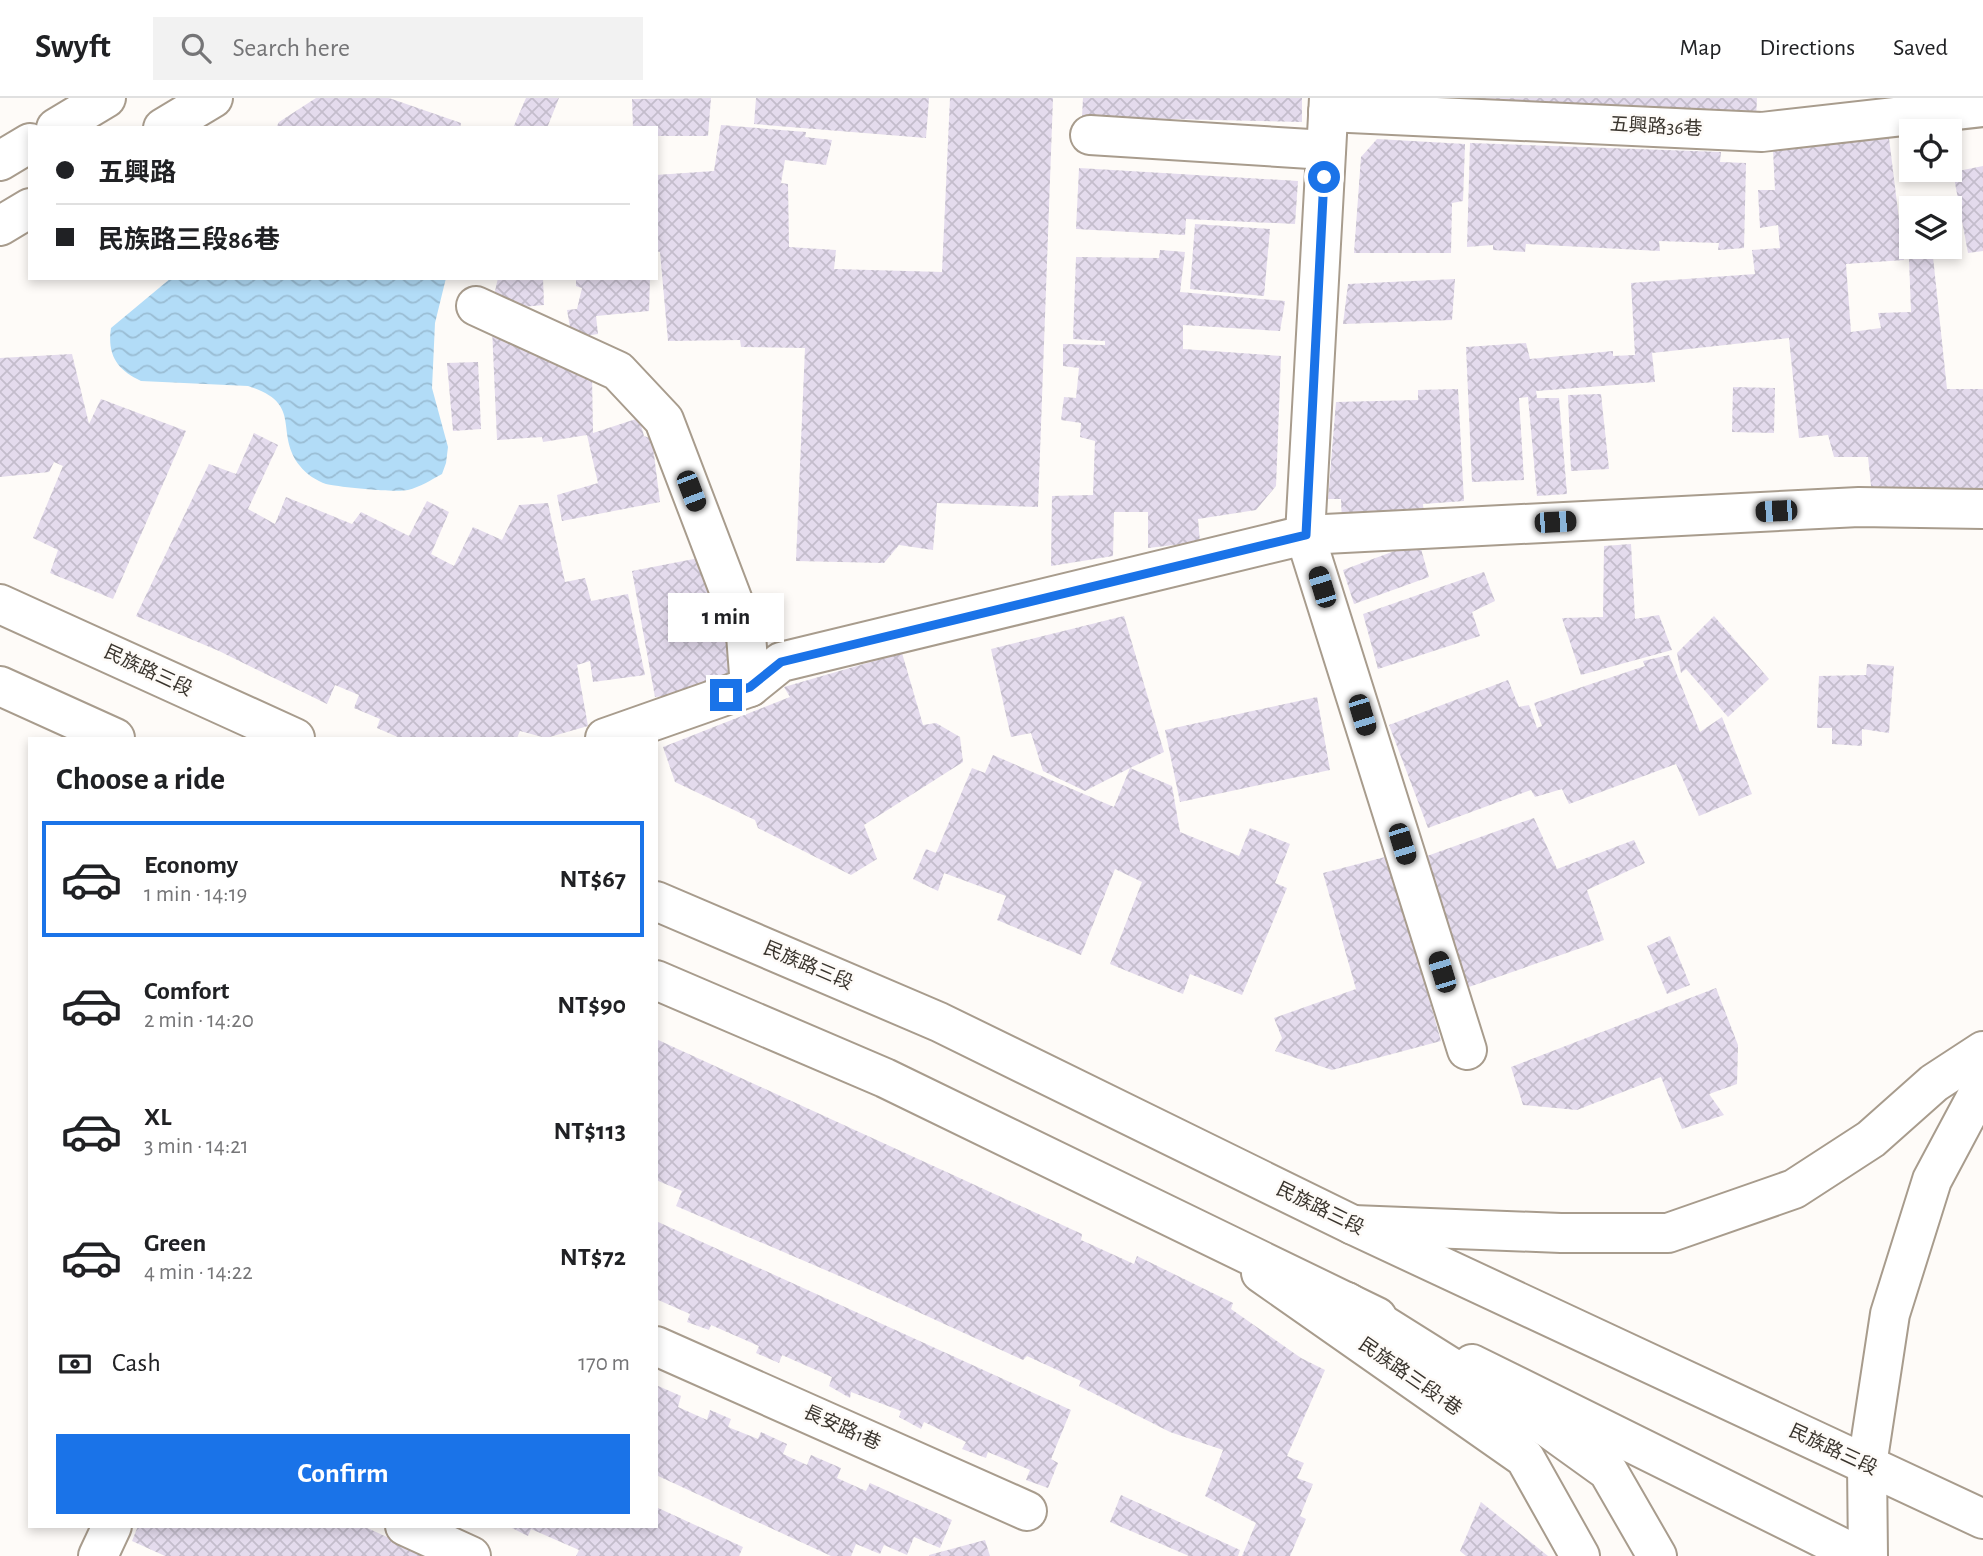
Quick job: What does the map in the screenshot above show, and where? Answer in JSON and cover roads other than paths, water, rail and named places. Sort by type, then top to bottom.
[{"type":"main road","points":[[58,126],[106,98]]},
{"type":"main road","points":[[166,126],[213,98]]},
{"type":"main road","points":[[1328,105],[1306,535],[1466,1050]]},
{"type":"main road","name":"五興路36巷","points":[[1328,105],[1762,132],[1983,107]]},
{"type":"main road","points":[[1090,135],[1326,150]]},
{"type":"main road","points":[[0,226],[28,209]]},
{"type":"main road","points":[[477,306],[618,371],[664,420],[746,635],[750,687]]},
{"type":"main road","points":[[608,737],[750,687],[781,662],[1306,535],[1859,507],[1983,509]]},
{"type":"main road","name":"民族路三段","points":[[0,604],[293,737]]},
{"type":"main road","points":[[0,686],[113,737]]},
{"type":"main road","name":"民族路三段","points":[[658,902],[939,1022],[1353,1225],[1983,1519]]},
{"type":"main road","points":[[658,981],[885,1078],[1347,1302],[1859,1556]]},
{"type":"main road","points":[[1353,1225],[1561,1233],[1668,1233],[1794,1189],[1871,1139],[1934,1083],[1983,1051]]},
{"type":"main road","points":[[1868,1556],[1867,1465],[1894,1302],[1932,1180],[1983,1088]]},
{"type":"main road","name":"民族路三段1巷","points":[[1202,1232],[1525,1458],[1580,1556]]},
{"type":"main road","points":[[1347,1302],[1552,1430],[1608,1471],[1657,1556]]},
{"type":"main road","name":"長安路1巷","points":[[658,1347],[1027,1511]]},
{"type":"main road","points":[[99,1556],[111,1528]]},
{"type":"main road","points":[[409,1528],[471,1556]]},
{"type":"water","points":[[169,280],[446,280],[435,323],[432,388],[448,447],[442,474],[417,487],[402,491],[326,484],[312,477],[300,466],[288,442],[282,410],[276,401],[265,393],[248,386],[141,381],[120,367],[112,354],[111,328]]}]
